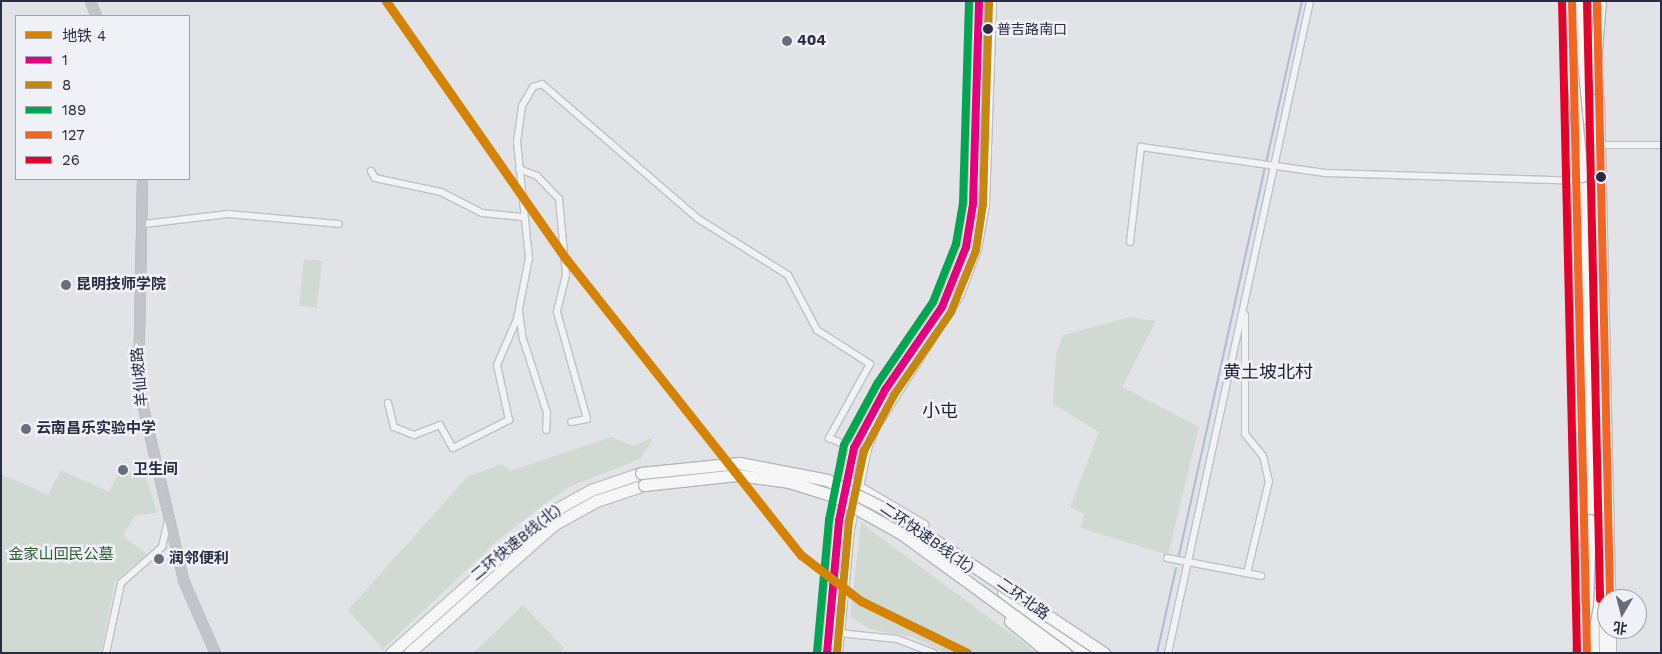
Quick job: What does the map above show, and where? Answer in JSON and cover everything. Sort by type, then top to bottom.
[{"type":"highway","points":[[1565,1],[1579,178]]},
{"type":"highway","points":[[1578,1],[1579,178],[1590,520],[1588,650]]},
{"type":"highway","points":[[1591,1],[1605,653]]},
{"type":"highway","points":[[1593,88],[1598,1]]},
{"type":"highway","name":"二环快速B线(北)","points":[[392,653],[546,515],[592,490],[641,474],[708,463],[780,467],[838,484],[909,523],[1086,653]]},
{"type":"highway","points":[[409,653],[553,525],[596,501],[644,485],[708,476],[777,479],[834,496],[902,534],[1065,653]]},
{"type":"highway","points":[[1578,653],[1588,598],[1590,520]]},
{"type":"highway","points":[[909,523],[1104,653]]},
{"type":"highway","points":[[902,534],[1050,653]]},
{"type":"highway","points":[[1598,653],[1603,554]]},
{"type":"main road","points":[[827,653],[852,484],[854,448],[885,390],[942,307],[966,247],[973,204],[979,1]]},
{"type":"main road","points":[[852,484],[875,426],[947,317],[976,249],[984,205],[991,1]]},
{"type":"main road","points":[[1572,1],[1579,178],[1588,650]]},
{"type":"main road","points":[[1598,1],[1610,589]]},
{"type":"main road","name":"二环北路","points":[[852,484],[925,527],[1096,653]]},
{"type":"main road","points":[[838,653],[847,509]]},
{"type":"main road","name":"二环北路","points":[[847,509],[911,547],[1055,653]]},
{"type":"main road","points":[[1611,639],[1611,653]]},
{"type":"street","points":[[90,1],[96,15]]},
{"type":"street","points":[[1168,653],[1190,563],[1231,374],[1273,165],[1310,1]]},
{"type":"street","points":[[388,403],[394,427],[414,435],[440,425],[453,448],[509,420],[497,365],[519,310],[529,258],[523,217],[517,142],[522,106],[533,87],[542,84],[697,218],[788,275],[817,330],[870,364],[829,438],[854,448]]},
{"type":"street","points":[[1600,145],[1661,146]]},
{"type":"street","points":[[1130,242],[1141,147],[1327,173],[1579,178]]},
{"type":"street","points":[[520,169],[537,176],[559,199],[566,275],[557,312],[587,419],[571,422]]},
{"type":"street","points":[[371,171],[375,178],[441,192],[482,213],[523,217]]},
{"type":"street","name":"羊仙坡路","points":[[142,180],[144,224],[136,365],[146,430],[184,580],[215,653]]},
{"type":"street","points":[[144,224],[228,214],[340,224]]},
{"type":"street","points":[[1245,309],[1245,434],[1263,456],[1269,481],[1247,573]]},
{"type":"street","points":[[519,310],[547,413],[546,430]]},
{"type":"street","points":[[1231,374],[1246,374]]},
{"type":"street","points":[[106,653],[120,583],[162,547],[168,520]]},
{"type":"street","points":[[1167,558],[1261,576]]},
{"type":"street","points":[[839,633],[897,639],[934,653]]},
{"type":"green space","points":[[304,259],[322,261],[317,308],[299,306]]},
{"type":"green space","points":[[1130,317],[1156,321],[1122,387],[1199,427],[1168,555],[1081,528],[1084,514],[1070,507],[1099,432],[1053,404],[1056,354],[1063,335]]},
{"type":"green space","points":[[611,437],[634,446],[654,437],[640,459],[569,487],[539,508],[497,541],[383,649],[348,610],[467,477],[501,464],[510,471]]},
{"type":"green space","name":"金家山回民公墓","points":[[61,470],[109,492],[120,471],[144,470],[157,513],[135,515],[123,536],[147,554],[115,581],[101,653],[1,653],[1,474],[48,495]]},
{"type":"green space","points":[[861,523],[1037,653],[945,653],[912,637],[869,629],[850,616]]},
{"type":"green space","points":[[523,605],[564,648],[560,653],[473,653]]},
{"type":"waterway","points":[[1266,163],[1302,1]]},
{"type":"waterway","points":[[1179,555],[1265,167]]},
{"type":"waterway","points":[[1157,653],[1176,568]]},
{"type":"metro line","name":"4","points":[[386,1],[567,260],[801,555],[861,601],[967,653]]},
{"type":"transit line","name":"189","points":[[817,652],[829,520],[844,445],[877,384],[933,302],[956,244],[963,203],[969,1]]},
{"type":"transit line","name":"1","points":[[827,653],[839,521],[854,448],[885,390],[942,307],[966,247],[973,204],[979,1]]},
{"type":"transit line","name":"8","points":[[837,653],[849,522],[864,451],[894,395],[951,312],[976,250],[983,204],[989,1]]},
{"type":"transit line","name":"26","points":[[1562,1],[1577,653]]},
{"type":"transit line","name":"127","points":[[1572,1],[1587,653]]},
{"type":"transit line","name":"26","points":[[1587,1],[1600,589]]},
{"type":"transit line","name":"127","points":[[1597,1],[1610,589]]},
{"type":"place","name":"普吉路南口","points":[[988,29]]},
{"type":"place","name":"404","points":[[787,41]]},
{"type":"place","name":"昆明技师学院","points":[[66,285]]},
{"type":"place","name":"云南昌乐实验中学","points":[[26,429]]},
{"type":"place","name":"卫生间","points":[[123,470]]},
{"type":"place","name":"润邻便利","points":[[159,559]]},
{"type":"district","name":"黄土坡北村","points":[[1268,372]]},
{"type":"district","name":"小屯","points":[[940,411]]}]
